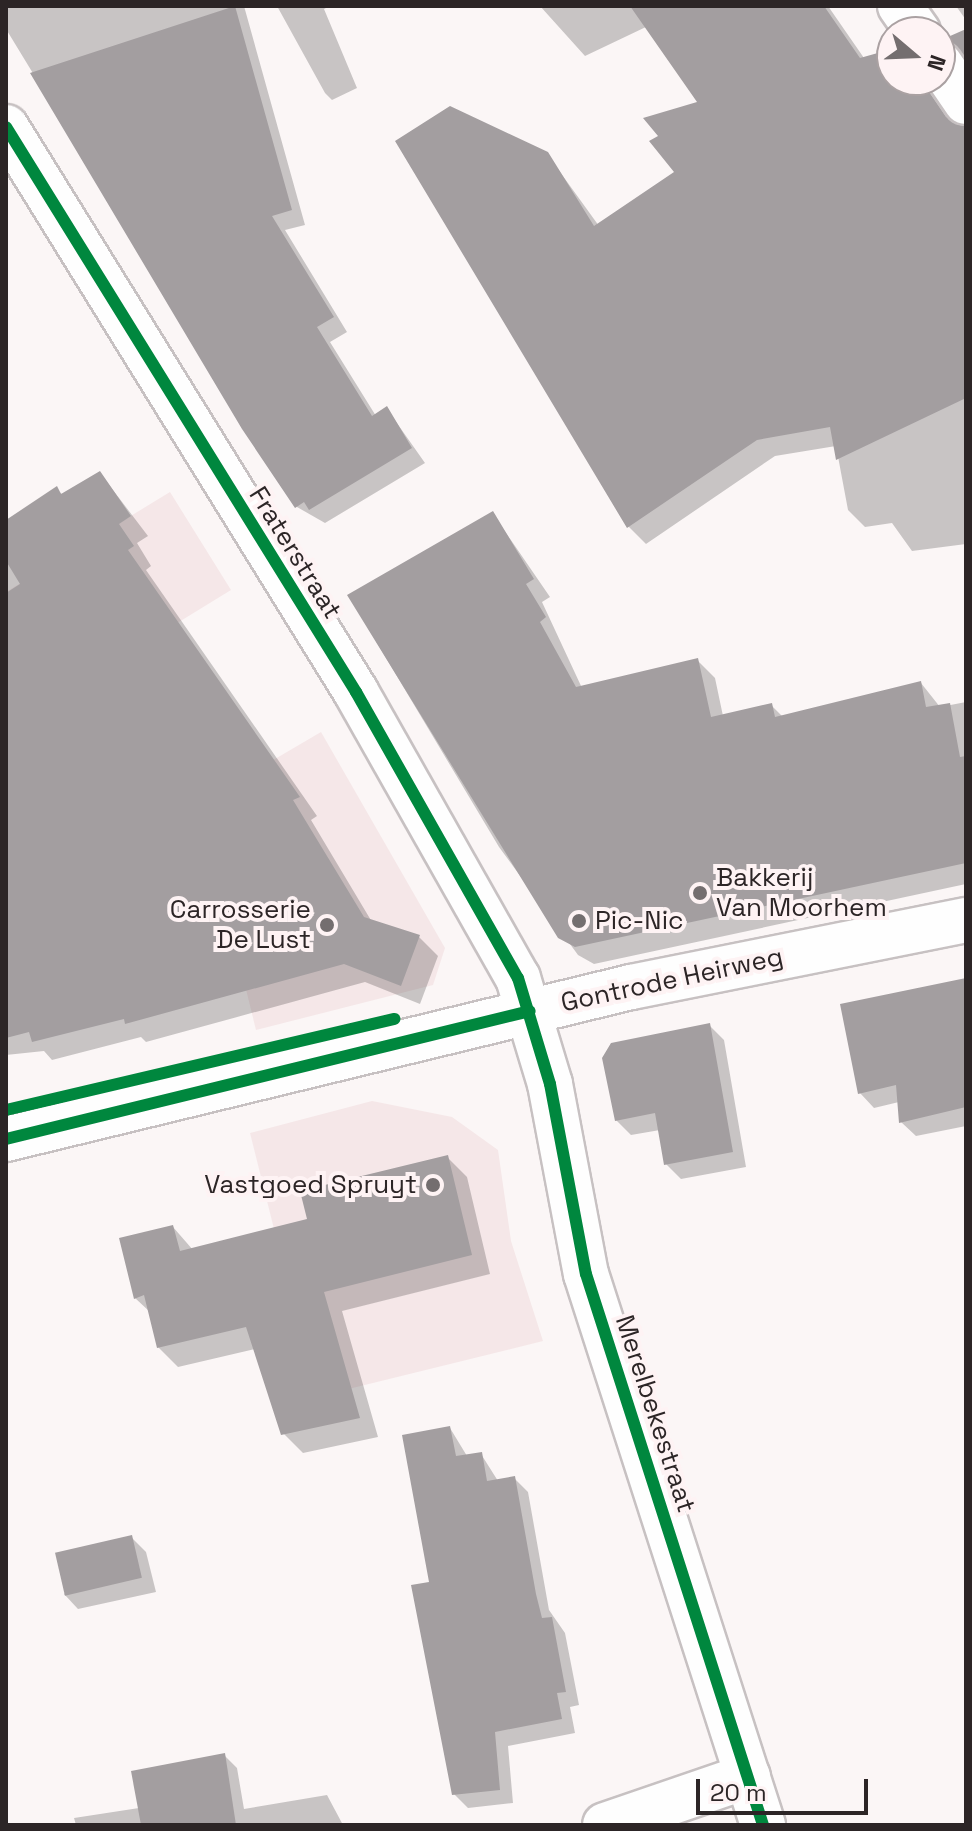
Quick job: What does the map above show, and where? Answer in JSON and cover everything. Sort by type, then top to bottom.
[{"type":"street","name":"Fraterstraat","points":[[6,127],[431,817],[530,1011]]},
{"type":"street","name":"Gontrode Heirweg","points":[[6,1139],[530,1011],[966,920]]},
{"type":"street","name":"Merelbekestraat","points":[[530,1011],[586,1274],[763,1825]]},
{"type":"street","points":[[605,1825],[678,1813],[748,1776]]},
{"type":"shaded area","points":[[170,492],[231,590],[73,687],[6,814],[6,592]]},
{"type":"shaded area","points":[[321,732],[445,948],[433,985],[256,1030],[200,803]]},
{"type":"shaded area","points":[[372,1101],[452,1117],[498,1150],[511,1241],[543,1341],[316,1397],[250,1133]]},
{"type":"building","points":[[235,6],[292,210],[272,216],[334,317],[317,327],[372,416],[387,406],[412,448],[309,510],[304,502],[295,508],[242,429],[30,73]]},
{"type":"building","points":[[630,6],[824,6],[860,58],[876,54],[876,96],[932,96],[946,117],[966,127],[966,398],[836,460],[830,427],[757,440],[627,528],[395,141],[450,106],[548,152],[594,226],[674,172],[649,141],[658,136],[643,118],[697,102]]},
{"type":"building","points":[[966,29],[966,58],[956,51],[956,33]]},
{"type":"building","points":[[100,471],[131,516],[119,524],[134,546],[128,550],[300,797],[293,800],[364,917],[420,935],[401,986],[344,964],[125,1024],[124,1019],[32,1042],[29,1032],[6,1038],[6,593],[20,584],[6,561],[6,520],[57,486],[61,494]]},
{"type":"building","points":[[493,511],[534,579],[526,584],[546,617],[540,622],[576,687],[698,658],[711,717],[772,703],[775,717],[921,681],[926,707],[950,703],[960,757],[966,756],[966,863],[575,947],[558,938],[347,595]]},
{"type":"building","points":[[966,978],[966,1107],[899,1123],[896,1085],[858,1094],[840,1004]]},
{"type":"building","points":[[710,1023],[733,1152],[664,1165],[655,1113],[615,1121],[602,1058],[611,1043]]},
{"type":"building","points":[[448,1155],[472,1255],[324,1292],[360,1418],[281,1435],[246,1327],[157,1348],[144,1295],[134,1299],[119,1238],[173,1225],[180,1251],[307,1219],[300,1191]]},
{"type":"building","points":[[450,1426],[456,1456],[482,1452],[487,1481],[515,1476],[536,1594],[542,1618],[552,1617],[566,1692],[557,1693],[562,1719],[495,1732],[500,1790],[452,1795],[411,1585],[429,1582],[402,1435]]},
{"type":"building","points":[[132,1535],[142,1578],[65,1596],[55,1553]]},
{"type":"building","points":[[225,1753],[236,1825],[141,1825],[131,1771]]},
{"type":"cycle path","points":[[6,127],[356,692],[518,978],[550,1084],[586,1274],[763,1825]]},
{"type":"cycle path","points":[[6,1139],[530,1011]]},
{"type":"cycle path","points":[[6,1110],[394,1019]]},
{"type":"place","name":"Bakkerij Van Moorhem","points":[[700,893]]},
{"type":"place","name":"Pic-Nic","points":[[579,921]]},
{"type":"place","name":"Carrosserie De Lust","points":[[327,925]]},
{"type":"place","name":"Vastgoed Spruyt","points":[[433,1185]]}]
